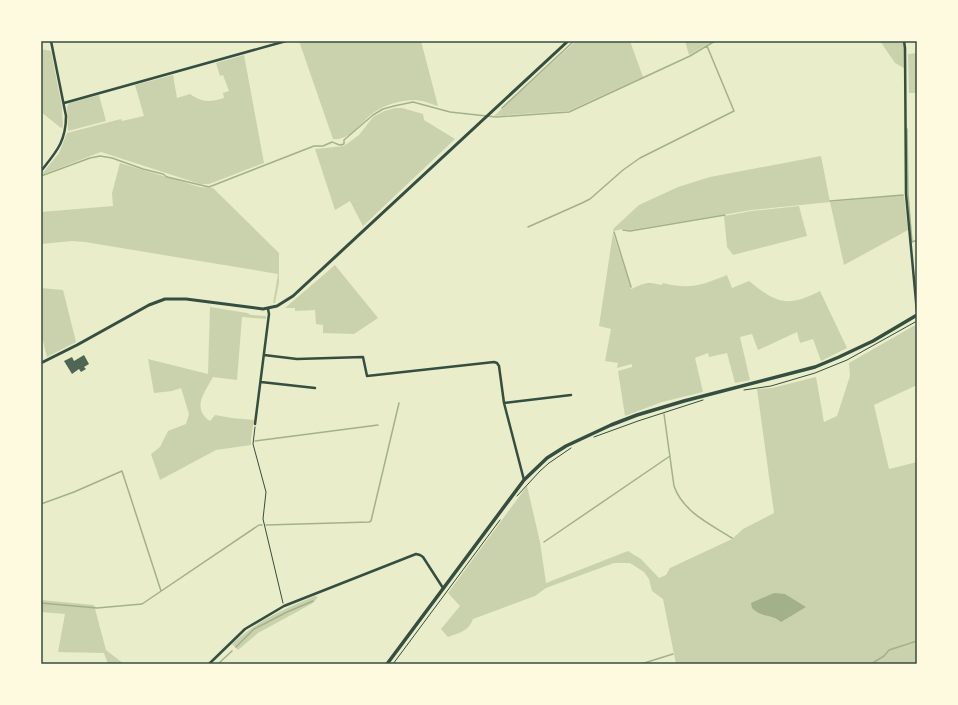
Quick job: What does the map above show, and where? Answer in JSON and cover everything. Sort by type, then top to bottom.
[{"type":"main road","points":[[387,664],[524,480],[547,458],[566,446],[636,415],[684,400],[815,367],[872,341],[917,316]]},
{"type":"street","points":[[41,171],[58,150],[66,128],[64,103],[51,41]]},
{"type":"street","points":[[64,103],[286,41]]},
{"type":"street","points":[[41,363],[77,345],[144,307],[165,299],[186,299],[253,309],[268,309],[277,306],[293,296],[568,41]]},
{"type":"street","points":[[904,41],[906,50],[906,194],[917,312]]},
{"type":"street","points":[[255,424],[269,314],[268,309]]},
{"type":"street","points":[[264,355],[297,359],[363,358],[367,376],[494,362],[497,363],[499,366],[504,403],[524,480]]},
{"type":"street","points":[[261,382],[315,388]]},
{"type":"street","points":[[504,403],[572,395]]},
{"type":"street","points":[[209,664],[245,629],[284,606],[416,554],[423,557],[443,588]]},
{"type":"path","points":[[743,390],[771,386],[815,373],[847,360],[917,321]]},
{"type":"path","points":[[594,437],[638,421],[705,400]]},
{"type":"path","points":[[255,424],[253,444],[266,492],[263,519],[284,606]]},
{"type":"path","points":[[516,498],[540,471],[549,463],[572,448]]},
{"type":"path","points":[[393,664],[502,517]]},
{"type":"shaded area","points":[[299,41],[421,41],[438,106],[423,101],[414,100],[393,104],[373,113],[345,137],[333,139]]},
{"type":"shaded area","points":[[576,41],[630,41],[643,77],[568,111],[494,116]]},
{"type":"shaded area","points":[[685,41],[713,41],[689,55]]},
{"type":"shaded area","points":[[880,41],[903,41],[905,49],[904,68],[895,63]]},
{"type":"shaded area","points":[[41,49],[51,51],[62,107],[63,127],[61,128],[41,112]]},
{"type":"shaded area","points":[[917,53],[917,93],[909,93],[908,54]]},
{"type":"shaded area","points":[[244,55],[264,163],[209,184],[200,184],[101,152],[41,175],[59,153],[67,133],[121,119],[122,121],[144,116],[135,85],[173,75],[177,98],[190,94],[206,101],[224,98],[223,93],[229,91],[223,75],[220,76],[216,63]]},
{"type":"shaded area","points":[[99,95],[106,121],[68,131],[67,107],[69,103]]},
{"type":"shaded area","points":[[402,108],[423,114],[424,120],[455,139],[363,226],[350,201],[335,210],[315,149],[344,146],[359,135],[373,117],[384,111]]},
{"type":"shaded area","points":[[821,156],[830,202],[752,210],[630,230],[622,229],[614,231],[613,229],[639,205],[678,187],[710,177]]},
{"type":"shaded area","points":[[120,163],[200,187],[213,188],[279,253],[279,283],[275,303],[273,303],[278,274],[85,242],[72,241],[41,244],[41,212],[113,206],[112,193]]},
{"type":"shaded area","points":[[904,195],[908,230],[844,265],[830,202]]},
{"type":"shaded area","points":[[799,206],[807,236],[733,255],[727,247],[724,216],[752,211]]},
{"type":"shaded area","points":[[613,233],[631,289],[649,283],[662,285],[663,283],[681,286],[703,284],[727,275],[732,288],[749,281],[767,294],[782,301],[799,300],[820,291],[847,348],[821,361],[813,339],[800,343],[797,332],[758,350],[752,334],[740,337],[750,380],[735,383],[727,353],[709,357],[708,353],[695,358],[703,392],[662,402],[625,416],[618,371],[632,367],[632,364],[617,368],[618,363],[605,361],[611,329],[599,326]]},
{"type":"shaded area","points":[[335,265],[378,318],[354,334],[323,333],[323,325],[316,324],[315,310],[295,311],[295,308],[285,308]]},
{"type":"shaded area","points":[[41,288],[63,290],[76,342],[47,357],[41,333]]},
{"type":"shaded area","points":[[210,307],[251,315],[266,316],[266,319],[242,317],[237,380],[213,377],[200,405],[204,416],[210,421],[215,415],[254,420],[251,445],[216,450],[160,480],[151,454],[160,447],[168,431],[186,424],[189,414],[181,388],[172,391],[154,393],[148,359],[208,374]]},
{"type":"shaded area","points":[[917,324],[917,385],[874,405],[889,469],[917,462],[917,664],[676,664],[663,599],[652,591],[649,579],[644,572],[630,563],[614,563],[546,588],[535,596],[473,619],[469,626],[460,633],[448,637],[441,629],[460,606],[448,593],[527,486],[540,542],[546,583],[628,551],[641,559],[659,578],[666,575],[670,568],[732,539],[743,529],[774,513],[757,389],[772,388],[816,377],[824,422],[837,416],[850,376],[849,363]]},
{"type":"shaded area","points":[[774,593],[785,594],[806,607],[781,622],[778,619],[760,614],[752,608],[751,603]]},
{"type":"shaded area","points":[[315,596],[318,597],[313,603],[258,633],[238,650],[232,644],[242,635],[262,622]]},
{"type":"shaded area","points":[[41,600],[94,605],[106,650],[124,664],[108,664],[104,653],[58,652],[65,614],[41,612]]},
{"type":"building","points":[[84,355],[89,364],[84,367],[86,369],[81,372],[79,369],[72,374],[64,361],[72,357],[74,361]]},
{"type":"waterway","points":[[502,108],[574,41]]},
{"type":"waterway","points":[[41,176],[90,158],[100,156],[112,158],[143,169],[163,174],[167,177],[209,187],[314,146],[323,146],[332,142],[342,145],[344,144],[344,140],[373,115],[383,109],[413,102],[450,112],[496,117],[569,112],[690,56],[715,41]]},
{"type":"waterway","points":[[528,227],[590,199],[623,170],[640,158],[734,111],[707,46]]},
{"type":"waterway","points":[[907,129],[908,194],[912,242],[917,240]]},
{"type":"waterway","points":[[830,201],[903,195]]},
{"type":"waterway","points":[[623,230],[630,231],[725,215]]},
{"type":"waterway","points":[[614,232],[631,287]]},
{"type":"waterway","points":[[266,525],[371,521],[399,403]]},
{"type":"waterway","points":[[664,414],[674,486],[678,495],[698,516],[732,538]]},
{"type":"waterway","points":[[255,441],[378,425]]},
{"type":"waterway","points":[[544,542],[670,456]]},
{"type":"waterway","points":[[41,504],[74,492],[122,471],[161,591]]},
{"type":"waterway","points":[[41,603],[97,608],[142,604],[259,525],[262,525]]},
{"type":"waterway","points":[[236,647],[254,629],[287,612],[313,601]]},
{"type":"waterway","points":[[871,664],[884,656],[889,650],[917,641]]},
{"type":"waterway","points":[[218,664],[232,651]]},
{"type":"waterway","points":[[641,664],[673,654]]}]
